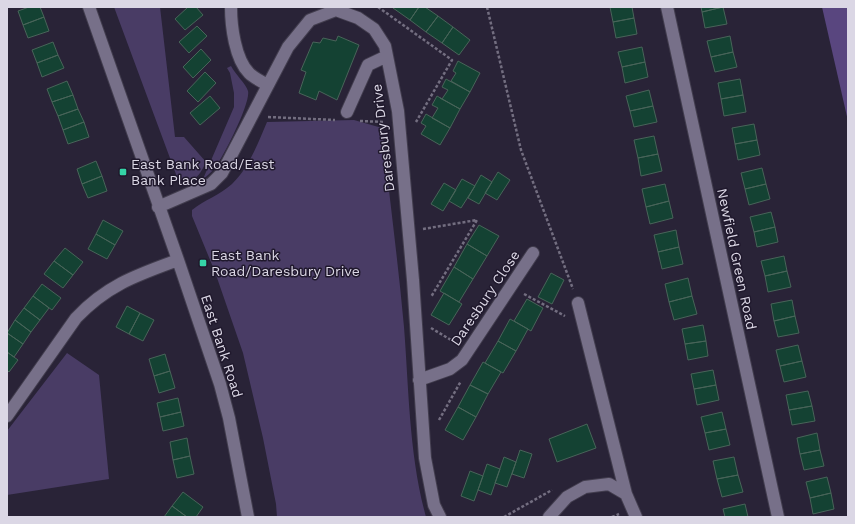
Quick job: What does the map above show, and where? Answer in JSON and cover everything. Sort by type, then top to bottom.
[{"type":"street","name":"East Bank Road","points":[[89,7],[220,384],[229,418],[248,517]]},
{"type":"street","points":[[231,7],[233,29],[239,56],[249,73],[268,86]]},
{"type":"street","name":"Newfield Green Road","points":[[667,7],[778,517]]},
{"type":"street","name":"Daresbury Drive","points":[[158,206],[210,184],[222,174],[288,47],[310,20],[336,9],[358,18],[374,29],[385,46],[398,111],[417,319],[419,380],[425,458],[434,505],[440,517]]},
{"type":"street","points":[[347,117],[368,65],[387,56]]},
{"type":"street","name":"Daresbury Close","points":[[419,380],[450,369],[462,360],[533,253]]},
{"type":"street","points":[[7,416],[76,318],[87,307],[110,289],[144,273],[178,260]]},
{"type":"street","points":[[578,303],[626,494],[636,517]]},
{"type":"street","points":[[549,517],[567,497],[585,487],[608,484],[626,494]]},
{"type":"path","points":[[378,7],[452,60],[401,146]]},
{"type":"path","points":[[487,7],[521,150],[578,303]]},
{"type":"path","points":[[252,117],[347,117],[399,123]]},
{"type":"path","points":[[408,232],[477,220],[417,319],[468,352]]},
{"type":"path","points":[[511,287],[583,326]]},
{"type":"shaded area","points":[[114,7],[160,7],[175,137],[184,137],[206,162],[198,175],[192,180],[187,181],[177,177]]},
{"type":"shaded area","points":[[822,7],[848,7],[848,121]]},
{"type":"shaded area","points":[[231,66],[247,88],[248,97],[236,129],[225,152],[210,173],[203,179],[234,107],[234,93],[230,73],[227,68]]},
{"type":"shaded area","points":[[354,120],[382,128],[402,302],[410,423],[420,494],[426,517],[277,517],[276,504],[263,438],[243,353],[215,272],[192,216],[192,210],[227,188],[238,178],[252,155],[267,122]]},
{"type":"shaded area","points":[[67,353],[99,375],[109,479],[7,495],[7,431]]},
{"type":"building","points":[[29,7],[40,7],[44,17],[23,25],[18,11]]},
{"type":"building","points":[[188,7],[196,7],[203,15],[185,30],[175,19]]},
{"type":"building","points":[[419,7],[410,20],[393,8]]},
{"type":"building","points":[[419,7],[425,7],[438,16],[426,32],[410,20]]},
{"type":"building","points":[[610,7],[632,7],[634,18],[613,22]]},
{"type":"building","points":[[701,7],[723,7],[702,12]]},
{"type":"building","points":[[723,7],[727,24],[705,28],[702,12]]},
{"type":"building","points":[[438,16],[453,27],[442,43],[426,32]]},
{"type":"building","points":[[44,17],[49,31],[28,38],[23,25]]},
{"type":"building","points":[[634,18],[637,34],[616,38],[613,22]]},
{"type":"building","points":[[197,26],[207,36],[189,53],[179,42]]},
{"type":"building","points":[[453,27],[470,40],[459,55],[442,43]]},
{"type":"building","points":[[338,36],[359,45],[337,100],[319,91],[316,100],[299,93],[306,72],[301,70],[313,42],[320,43],[323,38],[336,41]]},
{"type":"building","points":[[730,36],[733,52],[711,57],[707,41]]},
{"type":"building","points":[[53,42],[58,55],[37,63],[32,50]]},
{"type":"building","points":[[642,47],[645,62],[622,67],[618,52]]},
{"type":"building","points":[[201,49],[211,60],[193,78],[183,67]]},
{"type":"building","points":[[733,52],[737,67],[715,72],[711,57]]},
{"type":"building","points":[[58,55],[64,68],[42,77],[37,63]]},
{"type":"building","points":[[458,61],[480,73],[470,92],[451,81],[456,73],[453,71]]},
{"type":"building","points":[[645,62],[648,77],[625,83],[622,67]]},
{"type":"building","points":[[205,72],[216,83],[198,102],[187,91]]},
{"type":"building","points":[[446,79],[470,92],[460,109],[440,98],[442,99],[448,90],[442,87]]},
{"type":"building","points":[[740,79],[743,95],[721,99],[718,83]]},
{"type":"building","points":[[67,81],[73,95],[52,102],[47,89]]},
{"type":"building","points":[[649,90],[653,106],[630,111],[626,96]]},
{"type":"building","points":[[73,95],[78,109],[58,116],[52,102]]},
{"type":"building","points":[[743,95],[746,112],[724,116],[721,99]]},
{"type":"building","points":[[210,96],[220,108],[200,125],[190,113]]},
{"type":"building","points":[[437,96],[460,109],[450,128],[432,118],[438,108],[432,105]]},
{"type":"building","points":[[653,106],[657,122],[634,127],[630,111]]},
{"type":"building","points":[[78,109],[84,122],[63,130],[58,116]]},
{"type":"building","points":[[426,114],[450,128],[440,145],[421,134],[426,126],[421,123]]},
{"type":"building","points":[[84,122],[89,137],[68,144],[63,130]]},
{"type":"building","points":[[754,124],[757,140],[735,144],[732,128]]},
{"type":"building","points":[[654,136],[658,154],[638,158],[634,140]]},
{"type":"building","points":[[757,140],[760,155],[738,160],[735,144]]},
{"type":"building","points":[[658,154],[662,171],[641,176],[638,158]]},
{"type":"building","points":[[96,161],[102,176],[82,184],[77,169]]},
{"type":"building","points":[[762,168],[766,184],[745,189],[741,173]]},
{"type":"building","points":[[498,172],[510,180],[497,200],[485,193]]},
{"type":"building","points":[[481,175],[492,182],[479,204],[468,198]]},
{"type":"building","points":[[102,176],[107,191],[88,198],[82,184]]},
{"type":"building","points":[[462,179],[475,186],[461,208],[449,201]]},
{"type":"building","points":[[444,183],[456,190],[443,211],[431,204]]},
{"type":"building","points":[[665,184],[669,201],[646,207],[642,189]]},
{"type":"building","points":[[766,184],[770,199],[749,205],[745,189]]},
{"type":"building","points":[[669,201],[673,218],[650,224],[646,207]]},
{"type":"building","points":[[771,212],[775,227],[754,232],[750,217]]},
{"type":"building","points":[[103,220],[123,231],[115,245],[96,234]]},
{"type":"building","points":[[479,225],[499,236],[487,256],[467,244]]},
{"type":"building","points":[[775,227],[778,242],[757,247],[754,232]]},
{"type":"building","points":[[676,230],[679,247],[658,252],[654,235]]},
{"type":"building","points":[[96,234],[115,245],[107,259],[88,249]]},
{"type":"building","points":[[467,244],[487,256],[473,279],[454,267]]},
{"type":"building","points":[[679,247],[683,264],[662,269],[658,252]]},
{"type":"building","points":[[65,248],[83,262],[73,275],[54,261]]},
{"type":"building","points":[[784,256],[787,271],[765,276],[761,261]]},
{"type":"building","points":[[54,261],[73,275],[63,288],[44,274]]},
{"type":"building","points":[[454,267],[473,279],[459,302],[440,291]]},
{"type":"building","points":[[787,271],[791,287],[768,292],[765,276]]},
{"type":"building","points":[[551,273],[564,280],[552,304],[538,297]]},
{"type":"building","points":[[688,278],[692,296],[669,302],[665,284]]},
{"type":"building","points":[[42,284],[61,298],[52,310],[33,296]]},
{"type":"building","points":[[444,293],[462,304],[449,325],[431,315]]},
{"type":"building","points":[[33,296],[49,308],[40,320],[24,308]]},
{"type":"building","points":[[692,296],[697,314],[674,320],[669,302]]},
{"type":"building","points":[[527,299],[543,308],[531,331],[514,321]]},
{"type":"building","points":[[792,300],[795,316],[774,321],[771,304]]},
{"type":"building","points":[[127,306],[140,313],[129,334],[116,327]]},
{"type":"building","points":[[24,308],[40,320],[31,332],[15,320]]},
{"type":"building","points":[[140,313],[154,320],[143,341],[129,334]]},
{"type":"building","points":[[795,316],[799,333],[778,337],[774,321]]},
{"type":"building","points":[[510,319],[528,329],[516,351],[498,341]]},
{"type":"building","points":[[15,320],[31,332],[23,344],[7,333]]},
{"type":"building","points":[[703,325],[706,341],[685,344],[682,329]]},
{"type":"building","points":[[7,333],[23,344],[14,357],[7,352]]},
{"type":"building","points":[[498,341],[516,351],[503,373],[485,363]]},
{"type":"building","points":[[706,341],[708,356],[688,360],[685,344]]},
{"type":"building","points":[[798,345],[802,361],[780,366],[776,350]]},
{"type":"building","points":[[7,352],[18,360],[9,372],[7,370]]},
{"type":"building","points":[[165,354],[170,371],[154,376],[149,359]]},
{"type":"building","points":[[802,361],[806,377],[784,382],[780,366]]},
{"type":"building","points":[[483,362],[501,372],[488,394],[470,385]]},
{"type":"building","points":[[713,370],[716,385],[694,389],[691,374]]},
{"type":"building","points":[[170,371],[175,388],[159,393],[154,376]]},
{"type":"building","points":[[470,385],[488,394],[476,417],[458,407]]},
{"type":"building","points":[[716,385],[719,400],[697,405],[694,389]]},
{"type":"building","points":[[808,391],[812,406],[789,410],[786,395]]},
{"type":"building","points":[[178,398],[181,412],[160,417],[157,403]]},
{"type":"building","points":[[812,406],[815,421],[792,425],[789,410]]},
{"type":"building","points":[[458,407],[476,417],[463,440],[445,430]]},
{"type":"building","points":[[181,412],[184,426],[163,431],[160,417]]},
{"type":"building","points":[[722,412],[726,429],[705,433],[701,417]]},
{"type":"building","points":[[587,424],[596,448],[557,462],[549,439]]},
{"type":"building","points":[[726,429],[730,445],[709,450],[705,433]]},
{"type":"building","points":[[817,433],[820,450],[800,454],[797,438]]},
{"type":"building","points":[[187,438],[190,456],[173,460],[170,442]]},
{"type":"building","points":[[520,450],[532,454],[524,478],[512,474]]},
{"type":"building","points":[[820,450],[824,466],[804,470],[800,454]]},
{"type":"building","points":[[190,456],[194,474],[177,478],[173,460]]},
{"type":"building","points":[[504,457],[516,462],[507,487],[495,483]]},
{"type":"building","points":[[734,457],[738,475],[717,479],[713,461]]},
{"type":"building","points":[[487,464],[500,469],[491,495],[478,490]]},
{"type":"building","points":[[470,471],[483,476],[474,501],[461,496]]},
{"type":"building","points":[[738,475],[743,492],[722,497],[717,479]]},
{"type":"building","points":[[827,477],[831,493],[810,498],[806,482]]},
{"type":"building","points":[[183,492],[203,507],[196,517],[187,517],[172,506]]},
{"type":"building","points":[[831,493],[834,509],[813,514],[810,498]]},
{"type":"building","points":[[745,504],[748,517],[725,517],[723,509]]},
{"type":"building","points":[[172,506],[187,517],[164,517]]},
{"type":"place","name":"East Bank Road/East Bank Place","points":[[123,172]]},
{"type":"place","name":"East Bank Road/Daresbury Drive","points":[[203,263]]}]
